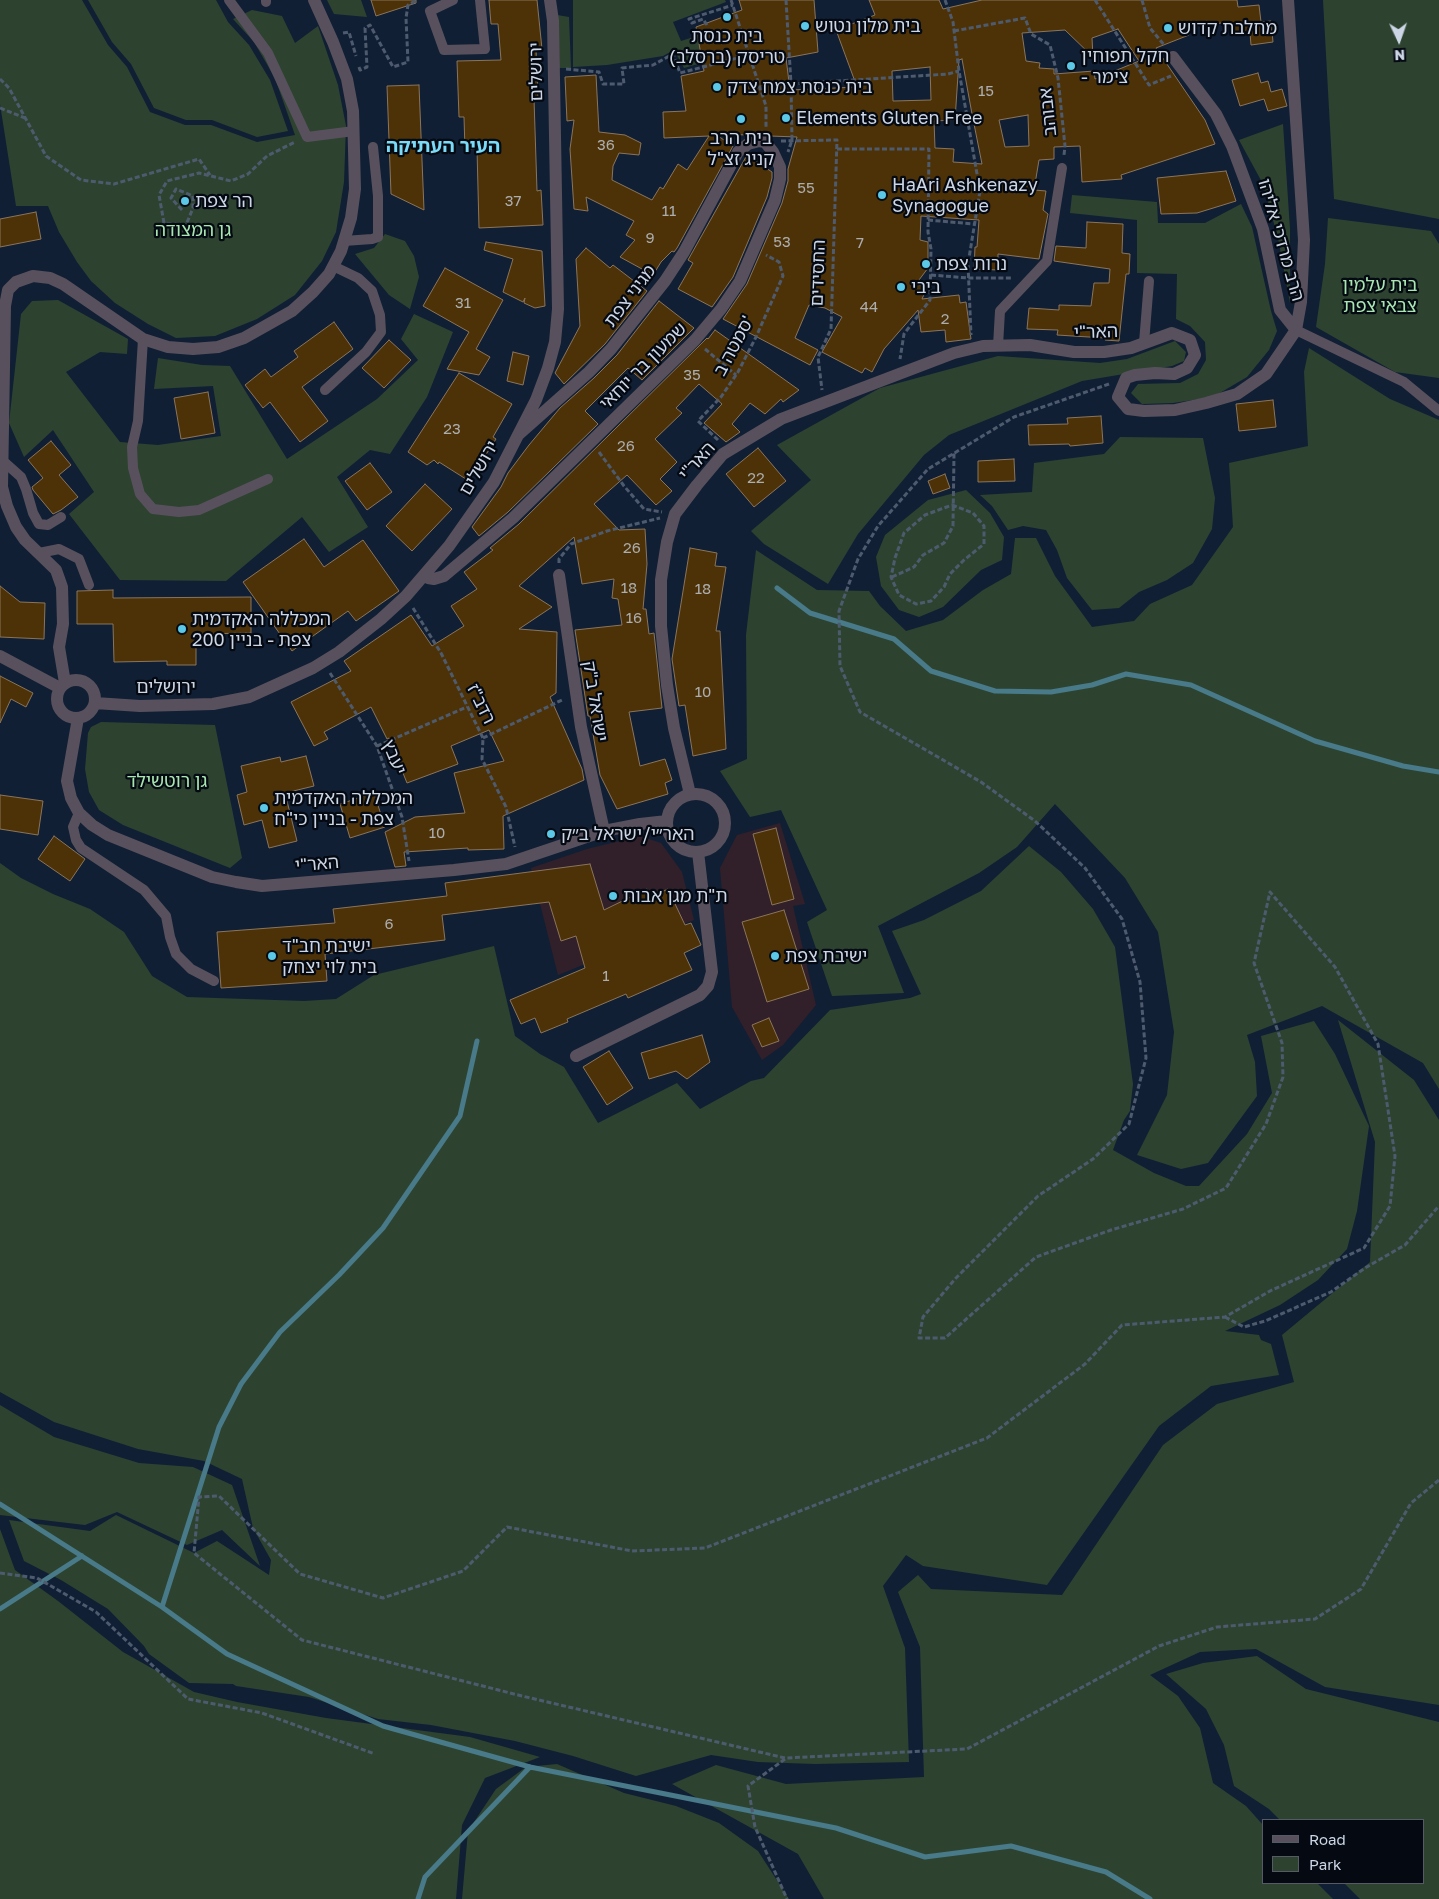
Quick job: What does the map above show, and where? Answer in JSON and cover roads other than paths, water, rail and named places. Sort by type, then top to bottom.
[{"type":"street","points":[[0,656],[63,686],[78,680],[89,685],[95,696],[95,703],[90,712],[78,718],[68,716],[59,707],[57,701],[63,686],[59,647],[63,624],[62,587],[56,570],[25,540],[16,527],[7,506],[2,487],[5,306],[8,290],[16,282],[33,276],[50,278],[63,284],[143,338],[168,347],[193,349],[218,347],[244,338],[292,311],[313,292],[329,274],[341,251],[351,218],[355,189],[353,111],[347,79],[314,0]]},
{"type":"street","name":"ירושלים","points":[[95,703],[140,706],[213,704],[249,697],[323,662],[381,619],[406,596],[449,546],[494,482],[536,400],[555,342],[558,309],[553,21],[550,0]]},
{"type":"street","points":[[1288,0],[1304,240],[1301,302],[1296,330]]},
{"type":"street","name":"הרב מרדכי אליהו","points":[[1173,56],[1216,114],[1232,146],[1263,229],[1280,310],[1296,330]]},
{"type":"street","name":"שמעון בר יוחאי","points":[[425,574],[428,578],[434,579],[444,576],[514,518],[695,340],[721,309],[735,288],[754,250],[775,200],[780,179],[780,167],[773,152],[765,142],[758,141],[748,144],[738,152]]},
{"type":"street","name":"מגיני צפת","points":[[518,435],[589,372],[611,349],[640,313],[684,252],[738,152]]},
{"type":"street","name":"האר\"י","points":[[690,794],[674,728],[661,626],[660,580],[667,542],[676,514],[723,454],[781,419],[972,347],[1030,345],[1074,352],[1104,352],[1131,348],[1172,333],[1190,340],[1196,355],[1187,368],[1174,374],[1155,373],[1126,378],[1118,396],[1128,410],[1144,412],[1175,410],[1237,394],[1266,374],[1296,330]]},
{"type":"street","name":"ישראל ב\"ק","points":[[559,575],[585,750],[604,831]]},
{"type":"street","name":"האר\"י","points":[[78,718],[67,781],[71,798],[79,813],[92,825],[108,835],[212,877],[236,882],[262,886],[506,864],[604,831],[667,821]]},
{"type":"street","points":[[690,794],[700,794],[713,799],[720,807],[724,816],[725,826],[722,836],[708,850],[698,852],[684,849],[672,840],[668,831],[669,811],[681,798],[690,794]]},
{"type":"street","points":[[576,1056],[700,995],[708,986],[712,972],[698,852]]},
{"type":"lane","points":[[230,0],[268,53],[307,137],[354,131]]},
{"type":"lane","points":[[453,0],[430,11],[444,50],[485,49],[480,0]]},
{"type":"lane","points":[[344,241],[372,240],[378,237],[378,196],[373,147]]},
{"type":"lane","points":[[998,346],[1000,311],[1047,261],[1062,168]]},
{"type":"lane","points":[[326,390],[366,352],[380,332],[380,316],[372,291],[358,278],[333,266]]},
{"type":"lane","points":[[1144,343],[1149,281]]},
{"type":"lane","points":[[1296,330],[1404,382],[1439,410]]},
{"type":"lane","points":[[143,338],[138,422],[132,447],[140,494],[146,501],[153,508],[180,512],[199,510],[268,479]]},
{"type":"lane","points":[[2,460],[20,477],[39,524],[48,525],[61,517]]},
{"type":"lane","points":[[39,553],[59,548],[79,559],[89,585]]},
{"type":"lane","points":[[79,813],[74,827],[76,840],[81,848],[144,890],[166,916],[170,938],[176,954],[191,968],[214,980]]},
{"type":"waterway","points":[[777,588],[810,613],[894,639],[931,671],[995,691],[1051,692],[1092,685],[1126,674],[1191,685],[1315,741],[1403,766],[1439,772]]},
{"type":"waterway","points":[[162,1607],[219,1427],[241,1384],[280,1332],[339,1275],[383,1228],[460,1116],[477,1041]]},
{"type":"waterway","points":[[0,1504],[162,1607],[227,1654],[383,1726],[530,1767],[836,1828],[925,1857],[1011,1846],[1106,1872],[1150,1899]]},
{"type":"waterway","points":[[0,1609],[82,1556]]},
{"type":"waterway","points":[[418,1899],[425,1877],[530,1767]]},
{"type":"place","name":"בית כנסת טריסק (ברסלב)","points":[[727,17]]},
{"type":"place","name":"בית מלון נטוש","points":[[805,26]]},
{"type":"place","name":"מחלבת קדוש","points":[[1168,28]]},
{"type":"place","name":"חקל תפוחין - צימר","points":[[1071,66]]},
{"type":"place","name":"בית כנסת צמח צדק","points":[[717,87]]},
{"type":"place","name":"Elements Gluten Free","points":[[786,118]]},
{"type":"place","name":"בית הרב קניג זצ\"ל","points":[[741,119]]},
{"type":"place","name":"HaAri Ashkenazy Synagogue","points":[[882,195]]},
{"type":"place","name":"הר צפת","points":[[185,201]]},
{"type":"place","name":"נרות צפת","points":[[926,264]]},
{"type":"place","name":"ביבי","points":[[901,287]]},
{"type":"place","name":"המכללה האקדמית צפת - בניין 200","points":[[182,629]]},
{"type":"place","name":"המכללה האקדמית צפת - בניין כי\"ח","points":[[264,808]]},
{"type":"place","name":"האר״י/ישראל ב״ק","points":[[551,834]]},
{"type":"place","name":"ת\"ת מגן אבות","points":[[613,896]]},
{"type":"place","name":"ישיבת חב\"ד בית לוי יצחק","points":[[272,956]]},
{"type":"place","name":"ישיבת צפת","points":[[775,956]]},
{"type":"district","name":"העיר העתיקה","points":[[443,146]]},
{"type":"park label","name":"גן המצודה","points":[[193,230]]},
{"type":"park label","name":"בית עלמין צבאי צפת","points":[[1380,295]]},
{"type":"park label","name":"גן רוטשילד","points":[[167,781]]}]
